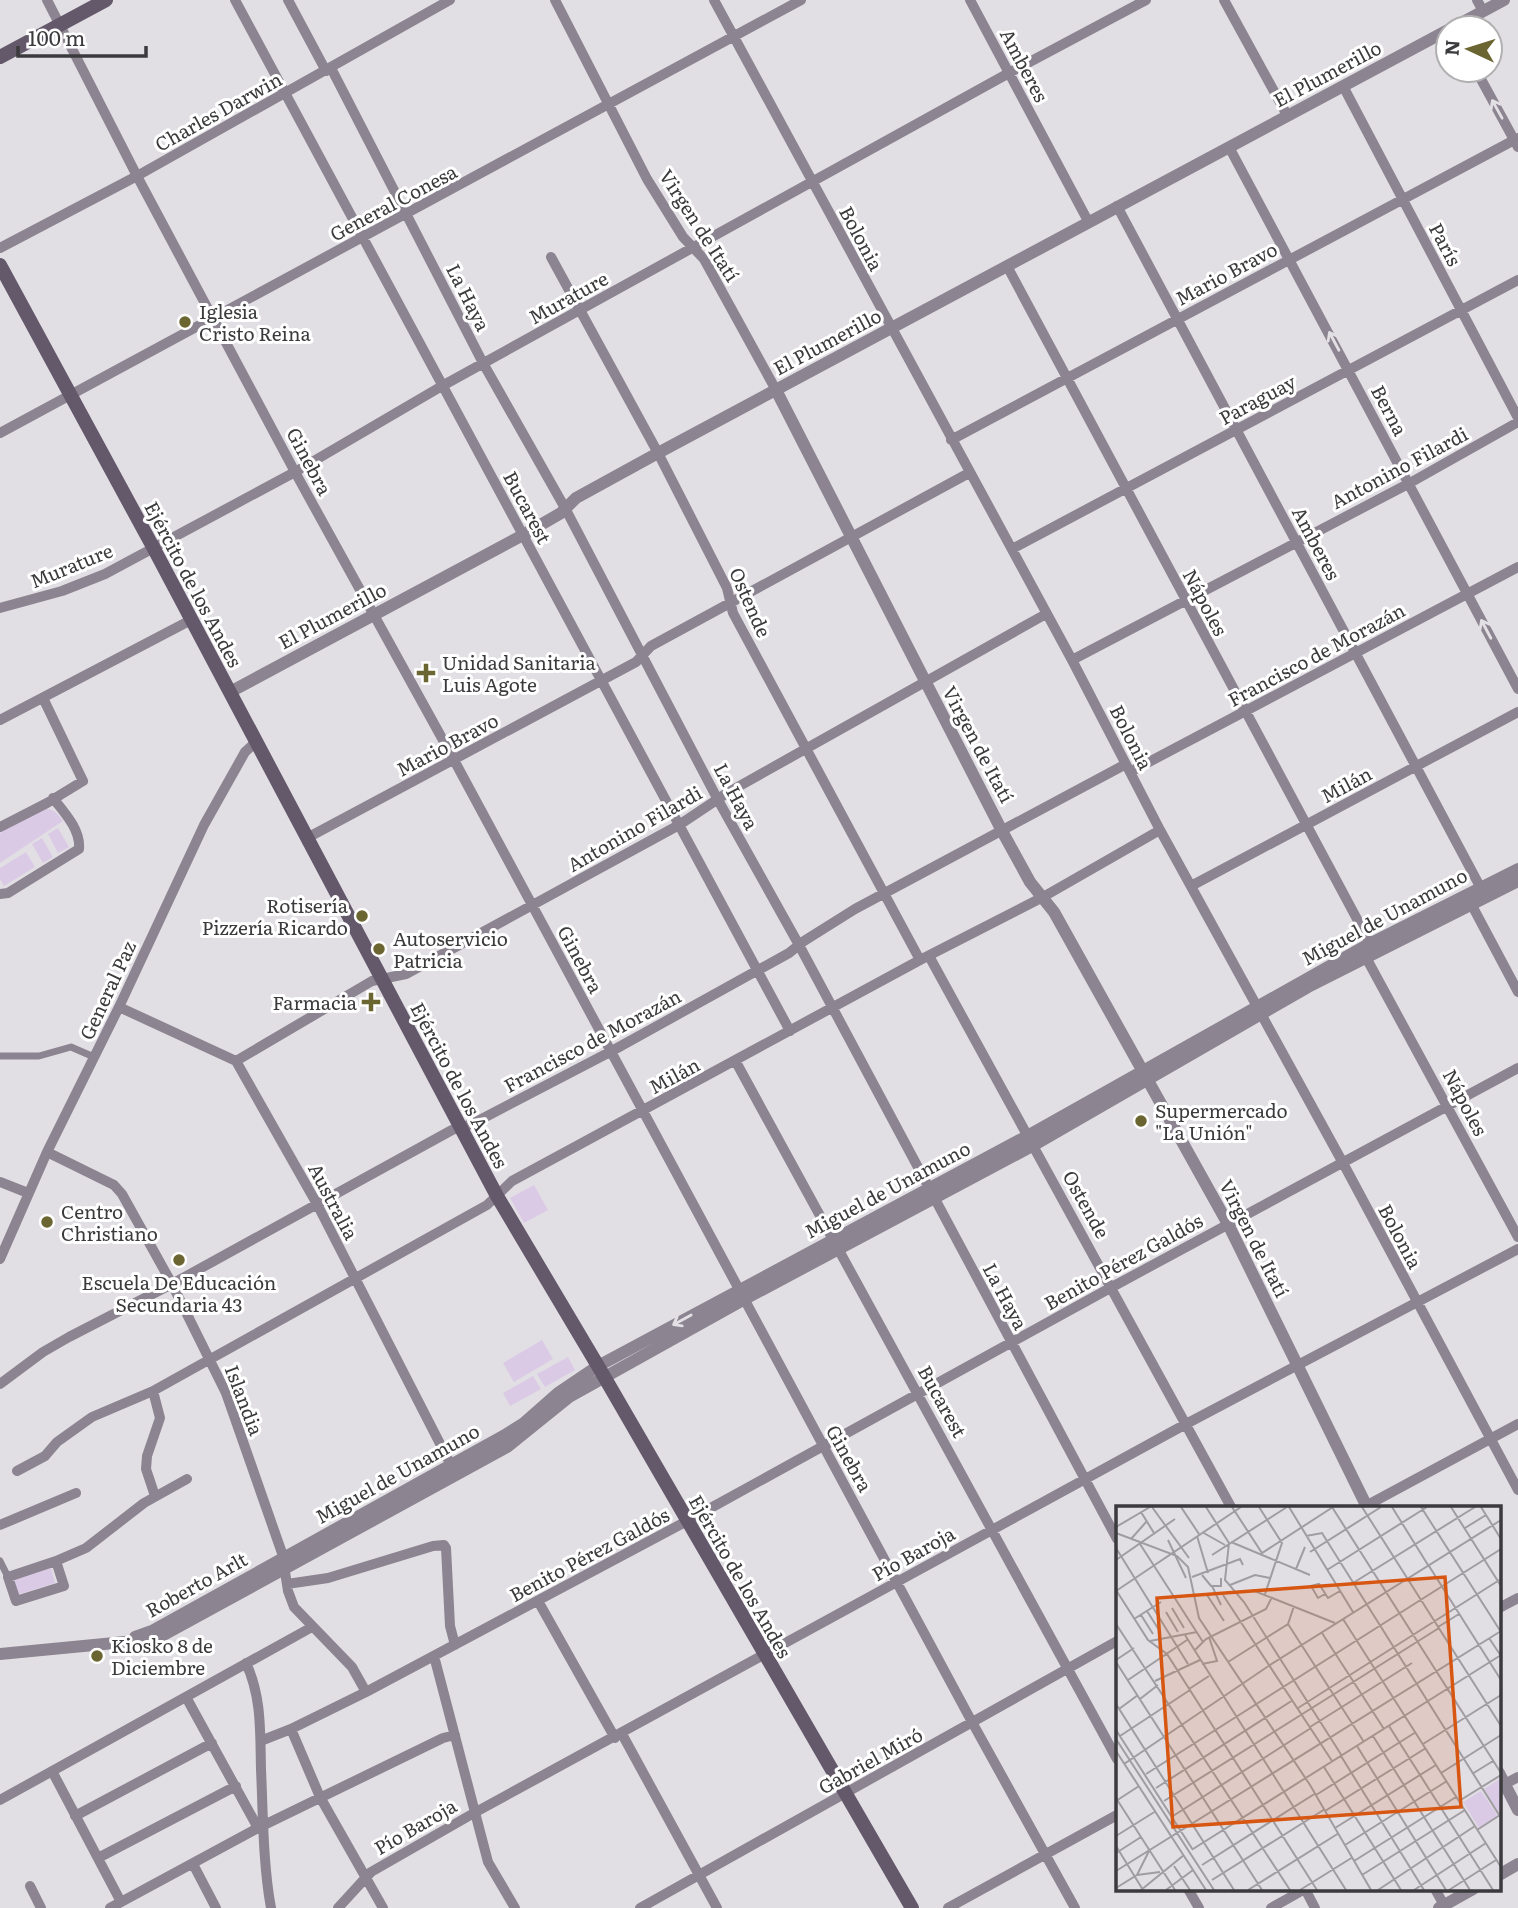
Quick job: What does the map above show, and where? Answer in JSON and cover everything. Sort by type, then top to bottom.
[{"type":"main road","points":[[0,57],[106,0]]},
{"type":"main road","name":"Ejército de los Andes","points":[[0,265],[463,1127],[497,1196],[912,1908]]},
{"type":"street","name":"Ginebra","points":[[47,0],[137,176],[295,472],[1075,1908]]},
{"type":"street","name":"Bucarest","points":[[234,0],[790,1031]]},
{"type":"street","name":"La Haya","points":[[288,0],[329,69],[483,363],[565,508],[718,800],[799,945],[1116,1537]]},
{"type":"street","name":"Charles Darwin","points":[[0,248],[137,176],[450,0]]},
{"type":"street","name":"Virgen de Itatí","points":[[555,0],[647,179],[683,237],[704,260],[776,390],[1030,882],[1054,912],[1228,1224],[1366,1506]]},
{"type":"street","name":"Bolonia","points":[[714,0],[969,474],[1073,660],[1160,830],[1518,1490]]},
{"type":"street","name":"General Conesa","points":[[0,433],[801,0]]},
{"type":"street","name":"Amberes","points":[[970,0],[1088,221]]},
{"type":"street","name":"Murature","points":[[0,608],[74,587],[105,573],[295,472],[483,363],[1146,0]]},
{"type":"street","points":[[1224,0],[1287,115]]},
{"type":"street","name":"El Plumerillo","points":[[1480,6],[1504,0]]},
{"type":"street","name":"El Plumerillo","points":[[229,692],[523,535],[557,516],[576,498],[658,453],[1434,38]]},
{"type":"street","points":[[1484,84],[1517,142]]},
{"type":"street","name":"París","points":[[1343,86],[1518,420]]},
{"type":"street","name":"Mario Bravo","points":[[951,440],[1402,199],[1517,142]]},
{"type":"street","name":"Berna","points":[[1229,147],[1518,690]]},
{"type":"street","name":"Amberes","points":[[1117,206],[1483,892]]},
{"type":"street","name":"Ostende","points":[[551,257],[658,453],[727,589],[733,613],[806,748],[886,893],[1031,1140],[1230,1506]]},
{"type":"street","name":"Nápoles","points":[[1007,266],[1305,826],[1518,1237]]},
{"type":"street","name":"Paraguay","points":[[1012,549],[1518,280]]},
{"type":"street","name":"Antonino Filardi","points":[[1073,660],[1408,484],[1518,420]]},
{"type":"street","name":"Mario Bravo","points":[[307,838],[636,662],[648,648],[969,474]]},
{"type":"street","name":"Francisco de Morazán","points":[[0,1384],[43,1352],[69,1337],[172,1284],[452,1130],[463,1127],[610,1052],[758,971],[886,893],[1002,831],[1245,712],[1518,567]]},
{"type":"street","name":"Antonino Filardi","points":[[236,1061],[366,985],[406,974],[533,906],[679,825],[806,748],[1046,614]]},
{"type":"street","points":[[0,720],[191,620]]},
{"type":"street","points":[[0,827],[83,781],[43,698]]},
{"type":"street","name":"Milán","points":[[1191,886],[1518,712]]},
{"type":"street","name":"General Paz","points":[[0,1259],[47,1152],[119,1007],[204,825],[244,752],[256,741]]},
{"type":"street","points":[[0,894],[8,893],[79,849],[74,827],[53,798]]},
{"type":"street","name":"Milán","points":[[17,1471],[45,1456],[57,1442],[92,1417],[153,1391],[487,1205],[512,1181],[736,1062],[831,1008],[1043,897],[1160,830]]},
{"type":"street","name":"Miguel de Unamuno","points":[[284,1563],[454,1470],[515,1429],[558,1393],[1031,1140],[1368,950],[1469,900],[1518,869]]},
{"type":"street","name":"Miguel de Unamuno","points":[[1483,892],[1518,881]]},
{"type":"street","points":[[1469,900],[1518,992]]},
{"type":"street","points":[[119,1007],[236,1061]]},
{"type":"street","points":[[0,1056],[39,1056],[71,1047],[94,1058]]},
{"type":"street","name":"Australia","points":[[236,1061],[317,1204],[454,1470]]},
{"type":"street","name":"Bucarest","points":[[736,1062],[1116,1757]]},
{"type":"street","name":"Benito Pérez Galdós","points":[[263,1740],[291,1730],[538,1601],[1518,1068]]},
{"type":"street","name":"Islandia","points":[[47,1152],[114,1185],[120,1191],[172,1284],[226,1393],[284,1563],[294,1607],[312,1627],[326,1637],[352,1667],[366,1692]]},
{"type":"street","points":[[0,1182],[29,1193]]},
{"type":"street","name":"Pío Baroja","points":[[338,1908],[376,1868],[474,1813],[1084,1479],[1518,1249]]},
{"type":"street","points":[[153,1391],[160,1418],[147,1457],[146,1469],[155,1496]]},
{"type":"street","points":[[1368,1506],[1518,1424]]},
{"type":"street","points":[[8,1577],[86,1548],[155,1496],[187,1479]]},
{"type":"street","points":[[0,1525],[76,1493]]},
{"type":"street","points":[[287,1584],[328,1578],[444,1545],[450,1626],[455,1645]]},
{"type":"street","points":[[0,1561],[16,1601],[64,1586],[56,1561]]},
{"type":"street","name":"Roberto Arlt","points":[[0,1654],[156,1639],[284,1563]]},
{"type":"street","points":[[1500,1607],[1518,1598]]},
{"type":"street","points":[[538,1601],[717,1908]]},
{"type":"street","points":[[0,1800],[312,1627]]},
{"type":"street","name":"Gabriel Miró","points":[[640,1908],[1116,1642]]},
{"type":"street","points":[[434,1656],[491,1870],[515,1908]]},
{"type":"street","points":[[246,1664],[255,1684],[263,1740],[262,1826],[271,1908]]},
{"type":"street","points":[[186,1697],[262,1826]]},
{"type":"street","points":[[291,1730],[320,1797],[383,1908]]},
{"type":"street","points":[[110,1908],[262,1826],[443,1738],[455,1735]]},
{"type":"street","points":[[75,1816],[212,1743]]},
{"type":"street","points":[[52,1771],[121,1902]]},
{"type":"street","points":[[1518,1777],[1501,1782],[1518,1810]]},
{"type":"street","points":[[98,1858],[236,1786]]},
{"type":"street","points":[[948,1908],[1116,1816]]},
{"type":"street","points":[[193,1864],[216,1908]]},
{"type":"street","points":[[1500,1874],[1518,1864]]},
{"type":"street","points":[[30,1886],[41,1908]]},
{"type":"street","points":[[1189,1890],[1199,1908]]},
{"type":"street","points":[[1272,1908],[1303,1890]]},
{"type":"street","points":[[1306,1890],[1315,1908]]},
{"type":"street","points":[[1435,1890],[1441,1907],[1471,1890]]},
{"type":"shaded area","points":[[41,809],[54,811],[63,821],[0,863],[0,833]]},
{"type":"shaded area","points":[[58,828],[69,847],[58,853],[48,834]]},
{"type":"shaded area","points":[[42,838],[53,857],[43,863],[32,844]]},
{"type":"shaded area","points":[[26,852],[35,867],[4,886],[0,879],[0,868]]},
{"type":"shaded area","points":[[534,1185],[548,1210],[524,1223],[510,1198]]},
{"type":"shaded area","points":[[542,1340],[553,1359],[514,1382],[503,1363]]},
{"type":"shaded area","points":[[568,1357],[575,1370],[545,1387],[537,1374]]},
{"type":"shaded area","points":[[533,1376],[541,1389],[510,1406],[503,1393]]},
{"type":"shaded area","points":[[51,1568],[55,1583],[17,1595],[13,1580]]},
{"type":"place","name":"Iglesia Cristo Reina","points":[[185,322]]},
{"type":"place","name":"Unidad Sanitaria Luis Agote","points":[[426,673]]},
{"type":"place","name":"Rotisería Pizzería Ricardo","points":[[362,916]]},
{"type":"place","name":"Autoservicio Patricia","points":[[379,949]]},
{"type":"place","name":"Farmacia","points":[[371,1002]]},
{"type":"place","name":"Supermercado \"La Unión\"","points":[[1141,1121]]},
{"type":"place","name":"Centro Christiano","points":[[47,1222]]},
{"type":"place","name":"Escuela De Educación Secundaria 43","points":[[179,1260]]},
{"type":"place","name":"Kiosko 8 de Diciembre","points":[[97,1656]]}]
